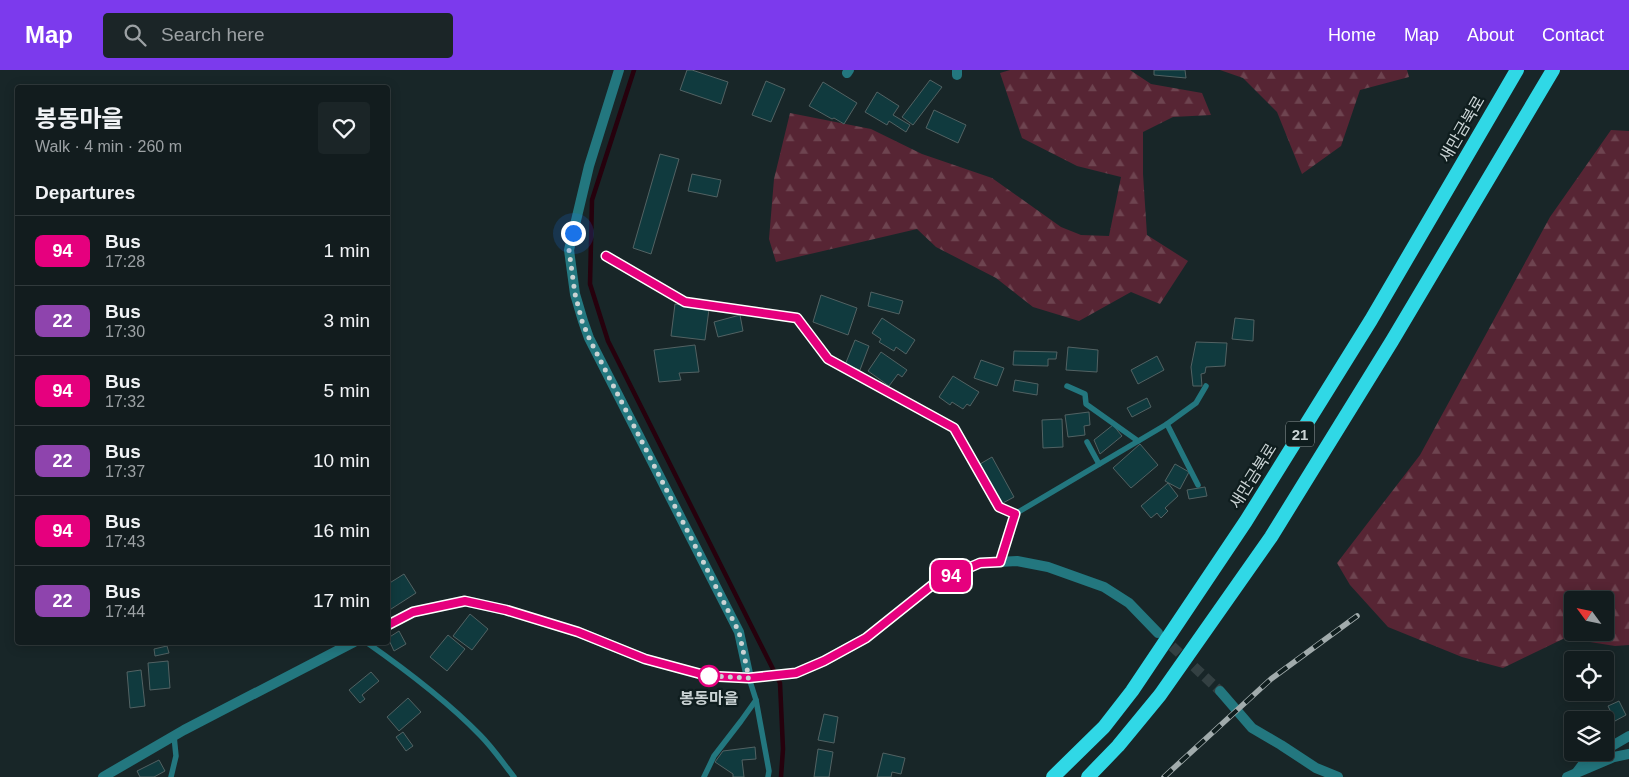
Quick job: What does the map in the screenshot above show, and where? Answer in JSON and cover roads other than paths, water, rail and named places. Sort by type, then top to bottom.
[{"type":"highway","name":"새만금북로","points":[[1053,777],[1104,727],[1132,691],[1246,521],[1371,320],[1517,70]]},
{"type":"highway","name":"21","points":[[1088,777],[1118,746],[1160,695],[1271,537],[1392,340],[1553,70]]},
{"type":"street","points":[[619,70],[589,166],[569,250],[575,294],[582,321],[589,338],[739,632],[749,678]]},
{"type":"street","points":[[390,624],[413,612],[465,601],[506,610],[578,632],[645,659],[708,676],[749,678],[796,673],[824,661],[866,638],[936,582],[980,563],[1017,561],[1048,567],[1104,588],[1129,603],[1158,633]]},
{"type":"street","points":[[103,777],[174,736],[348,645]]},
{"type":"street","points":[[1220,691],[1252,728],[1316,768],[1338,777]]},
{"type":"street","points":[[1614,745],[1629,736]]},
{"type":"street","points":[[1571,776],[1614,757],[1629,754]]},
{"type":"street","points":[[1571,776],[1585,761]]},
{"type":"lane","points":[[606,256],[685,302],[797,318],[828,359],[954,428],[999,507],[1015,514]]},
{"type":"lane","points":[[1068,386],[1085,394],[1086,404],[1138,441]]},
{"type":"lane","points":[[1000,562],[1015,514],[1167,424],[1196,403],[1206,386]]},
{"type":"lane","points":[[1167,424],[1198,485]]},
{"type":"lane","points":[[1087,442],[1099,464]]},
{"type":"lane","points":[[370,645],[440,698],[481,736],[514,777]]},
{"type":"lane","points":[[749,678],[756,700],[769,771],[768,777]]},
{"type":"lane","points":[[704,777],[714,756],[756,700]]},
{"type":"lane","points":[[171,777],[176,756],[174,736]]},
{"type":"waterway","points":[[634,70],[592,200],[590,284],[608,341],[780,683],[783,749],[781,777]]},
{"type":"tunnel","points":[[1161,636],[1220,691]]},
{"type":"railway","points":[[1164,777],[1271,679],[1357,616]]},
{"type":"place","name":"봉동마을","points":[[709,676]]}]
